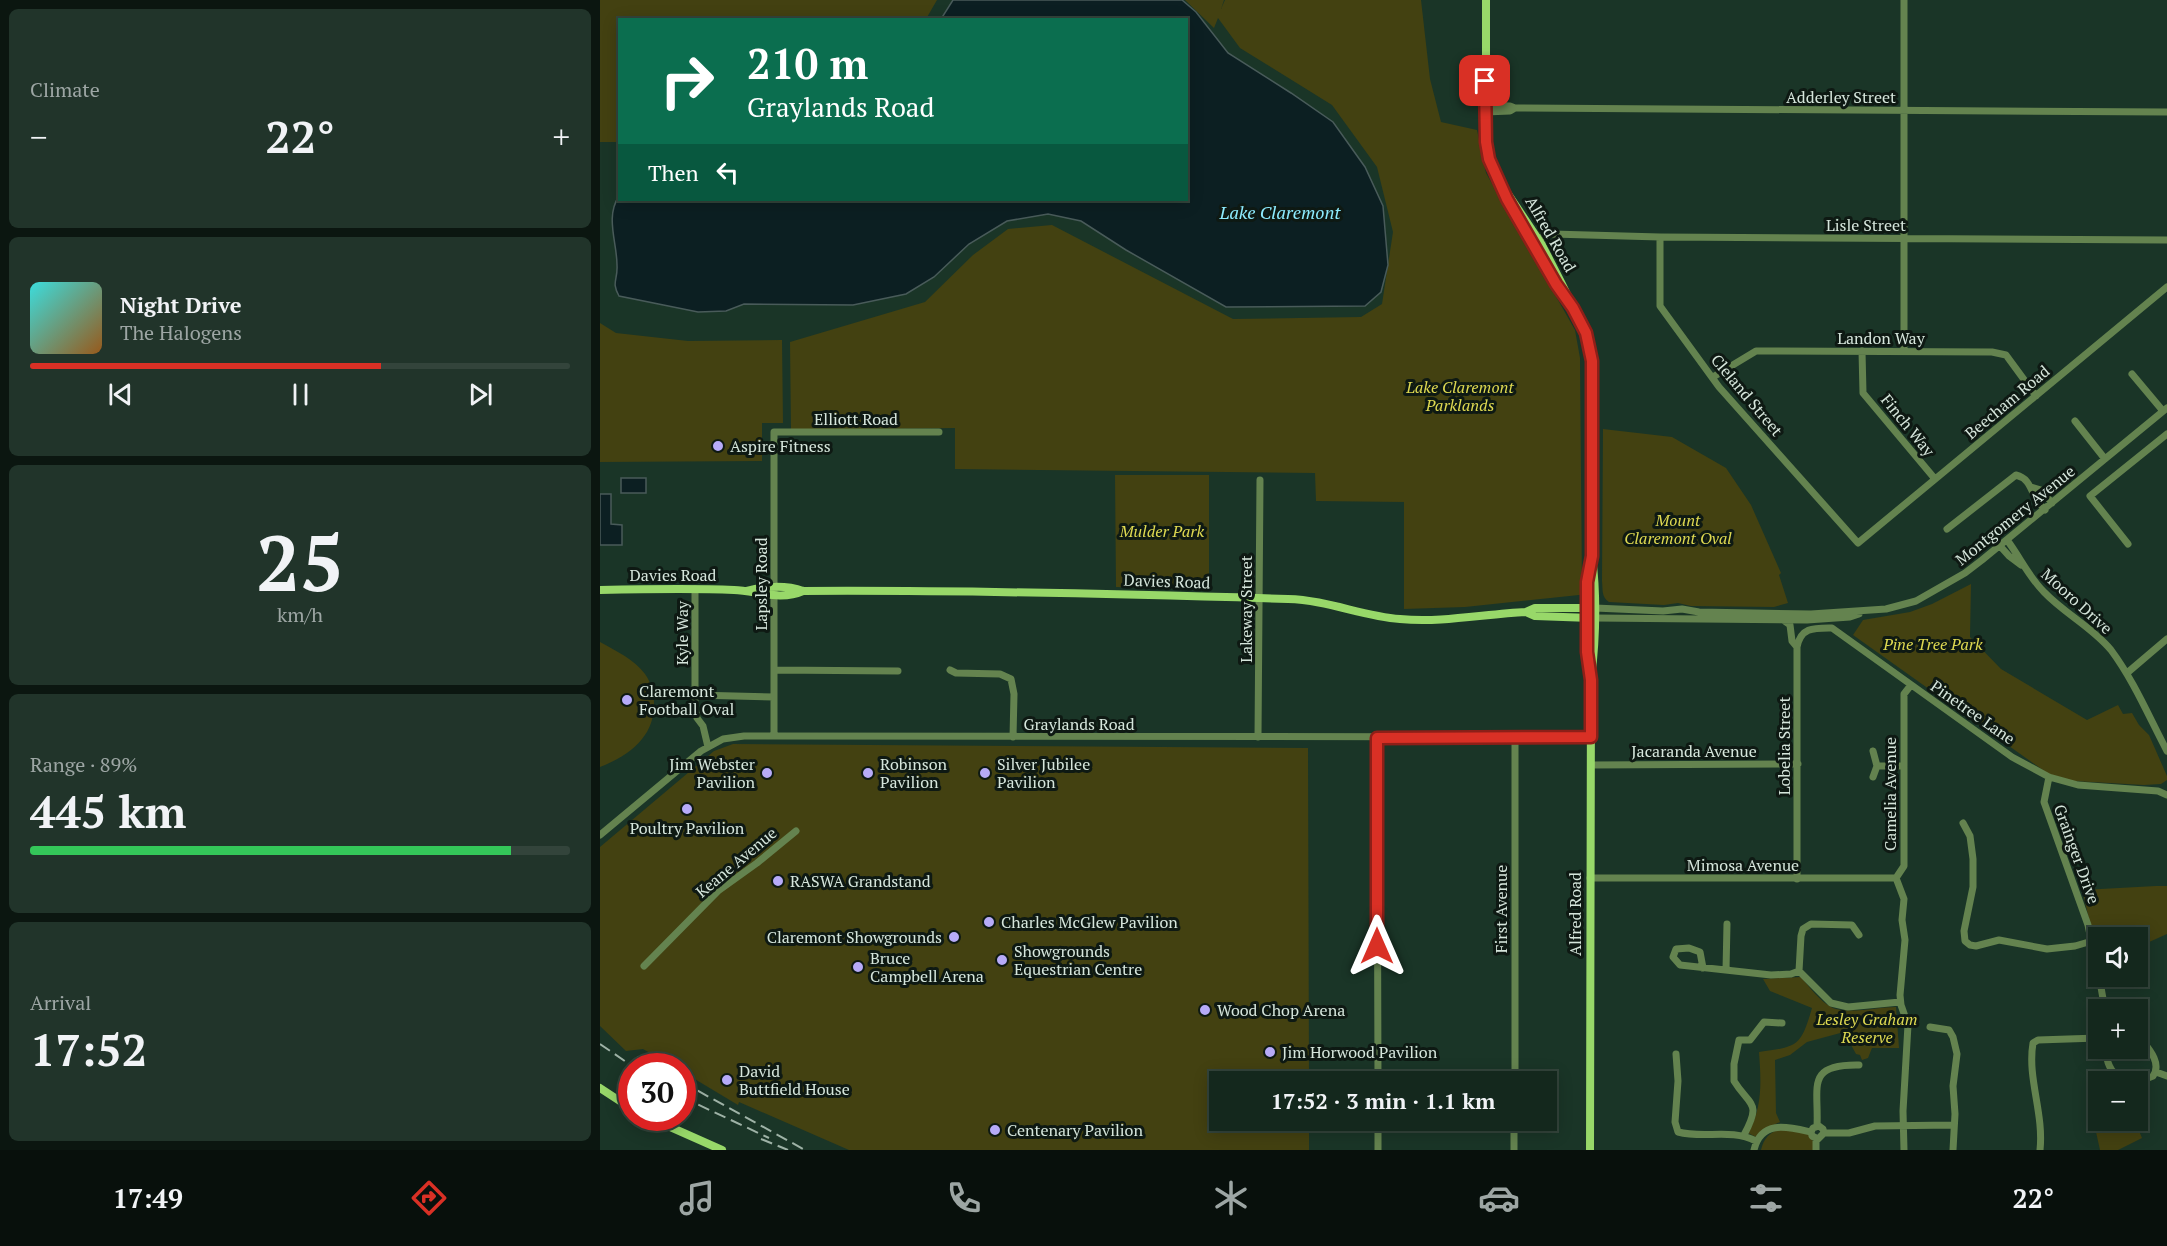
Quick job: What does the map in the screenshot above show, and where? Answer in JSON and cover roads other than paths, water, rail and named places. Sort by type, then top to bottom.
[{"type":"main road","name":"Alfred Road","points":[[1486,0],[1485,108],[1489,159],[1498,179],[1586,333],[1592,361],[1591,618],[1587,652],[1591,680],[1590,1150]]},
{"type":"main road","name":"Davies Road","points":[[600,590],[695,589],[747,591],[754,594],[775,591],[796,594],[803,591],[1073,592],[1157,597],[1315,601],[1388,618],[1422,621],[1526,612],[1534,608],[1591,608]]},
{"type":"main road","name":"Davies Road","points":[[1526,612],[1535,616],[1591,618]]},
{"type":"main road","points":[[601,1091],[618,1101]]},
{"type":"main road","points":[[679,1131],[722,1150]]},
{"type":"street","points":[[1904,0],[1904,351]]},
{"type":"street","name":"Adderley Street","points":[[1485,108],[1510,111],[1515,108],[2167,112]]},
{"type":"street","name":"Lisle Street","points":[[1536,243],[1552,234],[1660,237],[2167,240]]},
{"type":"street","name":"Cleland Street","points":[[1660,237],[1660,306],[1719,387],[1858,543],[1864,537]]},
{"type":"street","name":"Beecham Road","points":[[1864,537],[2167,287]]},
{"type":"street","name":"Landon Way","points":[[1713,377],[1756,351],[1992,352],[2006,355],[2036,396]]},
{"type":"street","name":"Finch Way","points":[[1862,351],[1863,393],[1935,479]]},
{"type":"street","points":[[2132,374],[2165,409]]},
{"type":"street","name":"Montgomery Avenue","points":[[1591,618],[1832,619],[1850,617],[1916,601],[1965,573],[2045,510],[2165,409]]},
{"type":"street","points":[[2075,422],[2105,459]]},
{"type":"street","name":"Elliott Road","points":[[774,432],[939,432]]},
{"type":"street","name":"Lapsley Road","points":[[774,432],[774,735]]},
{"type":"street","points":[[2128,544],[2090,496],[2167,434]]},
{"type":"street","points":[[1947,529],[2013,475],[2021,476],[2031,487],[2045,510]]},
{"type":"street","name":"Lakeway Street","points":[[1258,738],[1260,480]]},
{"type":"street","points":[[2031,487],[2041,490],[2052,503]]},
{"type":"street","name":"Mooro Drive","points":[[2007,540],[2016,551],[2021,565]]},
{"type":"street","name":"Mooro Drive","points":[[2000,546],[2021,565],[2052,600],[2097,636],[2127,673],[2167,752]]},
{"type":"street","name":"Kyle Way","points":[[695,589],[695,695],[697,718],[703,726],[708,747]]},
{"type":"street","name":"Montgomery Avenue","points":[[1591,608],[1663,611],[1682,609],[1778,618]]},
{"type":"street","name":"Lobelia Street","points":[[1778,618],[1790,625],[1792,641],[1797,647],[1797,879]]},
{"type":"street","name":"Pinetree Lane","points":[[1797,647],[1798,640],[1806,630],[1832,628],[2012,757],[2049,777],[2078,785],[2158,791],[2167,795]]},
{"type":"street","points":[[2127,673],[2167,639]]},
{"type":"street","points":[[774,670],[898,671]]},
{"type":"street","points":[[950,670],[956,673],[1000,674],[1011,680],[1014,694],[1013,737]]},
{"type":"street","name":"Camelia Avenue","points":[[1896,878],[1904,866],[1904,694],[1911,685]]},
{"type":"street","points":[[695,695],[774,697]]},
{"type":"street","name":"Graylands Road","points":[[600,835],[701,751],[723,739],[774,735],[1258,738],[1591,737]]},
{"type":"street","points":[[1377,738],[1377,1071]]},
{"type":"street","name":"First Avenue","points":[[1515,738],[1515,1071]]},
{"type":"street","points":[[1874,750],[1877,766],[1874,777]]},
{"type":"street","name":"Jacaranda Avenue","points":[[1591,765],[1798,764]]},
{"type":"street","points":[[1877,766],[1904,766]]},
{"type":"street","name":"Grainger Drive","points":[[2049,777],[2044,802],[2075,885],[2088,928]]},
{"type":"street","name":"Pinetree Lane","points":[[2158,791],[2167,788]]},
{"type":"street","points":[[1963,823],[1970,836],[1973,859],[1973,887],[1964,931],[1965,941],[1976,946],[1999,940],[2047,948],[2075,946],[2088,942]]},
{"type":"street","name":"Keane Avenue","points":[[644,966],[718,891],[795,831]]},
{"type":"street","name":"Mimosa Avenue","points":[[1590,878],[1896,878]]},
{"type":"street","points":[[1896,878],[1904,899],[1902,920],[1905,940],[1901,967],[1903,978],[1900,1002],[1908,1025],[1904,1150]]},
{"type":"street","points":[[1726,970],[1727,924]]},
{"type":"street","points":[[1859,935],[1852,925],[1811,924],[1803,929],[1801,936],[1799,971],[1831,1003],[1848,1007],[1900,1002]]},
{"type":"street","points":[[1703,968],[1771,975],[1791,974],[1799,971]]},
{"type":"street","points":[[1744,1135],[1753,1117],[1753,1107],[1750,1099],[1734,1081],[1734,1064],[1739,1040],[1750,1040],[1764,1022],[1782,1023]]},
{"type":"street","points":[[1930,1027],[1948,1030],[1953,1037],[1957,1054],[1953,1086],[1955,1114],[1953,1150]]},
{"type":"street","points":[[2040,1150],[2041,1121],[2034,1086],[2031,1053],[2033,1043],[2038,1040],[2088,1038]]},
{"type":"street","points":[[2107,1059],[2111,1070],[2120,1078],[2143,1080],[2153,1076],[2156,1071],[2154,1058],[2148,1049]]},
{"type":"street","points":[[1676,1054],[1678,1081],[1675,1122],[1678,1132],[1744,1135],[1756,1141]]},
{"type":"street","points":[[1816,1150],[1816,1139],[1812,1136],[1816,1081],[1822,1072],[1832,1067],[1859,1065]]},
{"type":"street","points":[[2156,1071],[2167,1076]]},
{"type":"street","points":[[1754,1150],[1756,1141],[1764,1132],[1781,1125],[1814,1129],[1821,1127],[1824,1133]]},
{"type":"street","points":[[1824,1133],[1849,1133],[1875,1126],[1953,1125]]},
{"type":"street","points":[[1378,1131],[1378,1150]]},
{"type":"street","points":[[1514,1131],[1514,1150]]},
{"type":"street","points":[[1816,1139],[1822,1137],[1824,1133]]},
{"type":"water","name":"Lake Claremont","points":[[953,0],[1182,0],[1196,12],[1228,53],[1333,122],[1365,167],[1383,206],[1388,265],[1381,292],[1365,306],[1226,307],[1126,250],[1081,221],[1048,214],[1007,221],[969,244],[934,277],[906,294],[853,305],[744,304],[726,311],[698,312],[619,296],[615,284],[617,256],[612,221],[618,198],[618,201],[1188,201],[1188,18],[942,18]]},
{"type":"water","points":[[621,478],[646,478],[646,493],[621,493]]},
{"type":"water","points":[[600,494],[611,494],[611,524],[622,525],[622,545],[600,545]]},
{"type":"railway","points":[[600,1044],[618,1056]]},
{"type":"railway","points":[[696,1090],[805,1150]]},
{"type":"railway","points":[[696,1104],[769,1138]]},
{"type":"railway","points":[[761,1139],[788,1150]]},
{"type":"place","name":"Aspire Fitness","points":[[718,446]]},
{"type":"place","name":"Claremont Football Oval","points":[[627,700]]},
{"type":"place","name":"Jim Webster Pavilion","points":[[767,773]]},
{"type":"place","name":"Robinson Pavilion","points":[[868,773]]},
{"type":"place","name":"Silver Jubilee Pavilion","points":[[985,773]]},
{"type":"place","name":"Poultry Pavilion","points":[[687,809]]},
{"type":"place","name":"RASWA Grandstand","points":[[778,881]]},
{"type":"place","name":"Charles McGlew Pavilion","points":[[989,922]]},
{"type":"place","name":"Claremont Showgrounds","points":[[954,937]]},
{"type":"place","name":"Showgrounds Equestrian Centre","points":[[1002,960]]},
{"type":"place","name":"Bruce Campbell Arena","points":[[858,967]]},
{"type":"place","name":"Wood Chop Arena","points":[[1205,1010]]},
{"type":"place","name":"Jim Horwood Pavilion","points":[[1270,1052]]},
{"type":"place","name":"David Buttfield House","points":[[727,1080]]},
{"type":"place","name":"Centenary Pavilion","points":[[995,1130]]},
{"type":"park label","name":"Lake Claremont Parklands","points":[[1460,396]]},
{"type":"park label","name":"Mount Claremont Oval","points":[[1678,529]]},
{"type":"park label","name":"Mulder Park","points":[[1162,531]]},
{"type":"park label","name":"Pine Tree Park","points":[[1933,644]]},
{"type":"park label","name":"Lesley Graham Reserve","points":[[1867,1028]]}]
